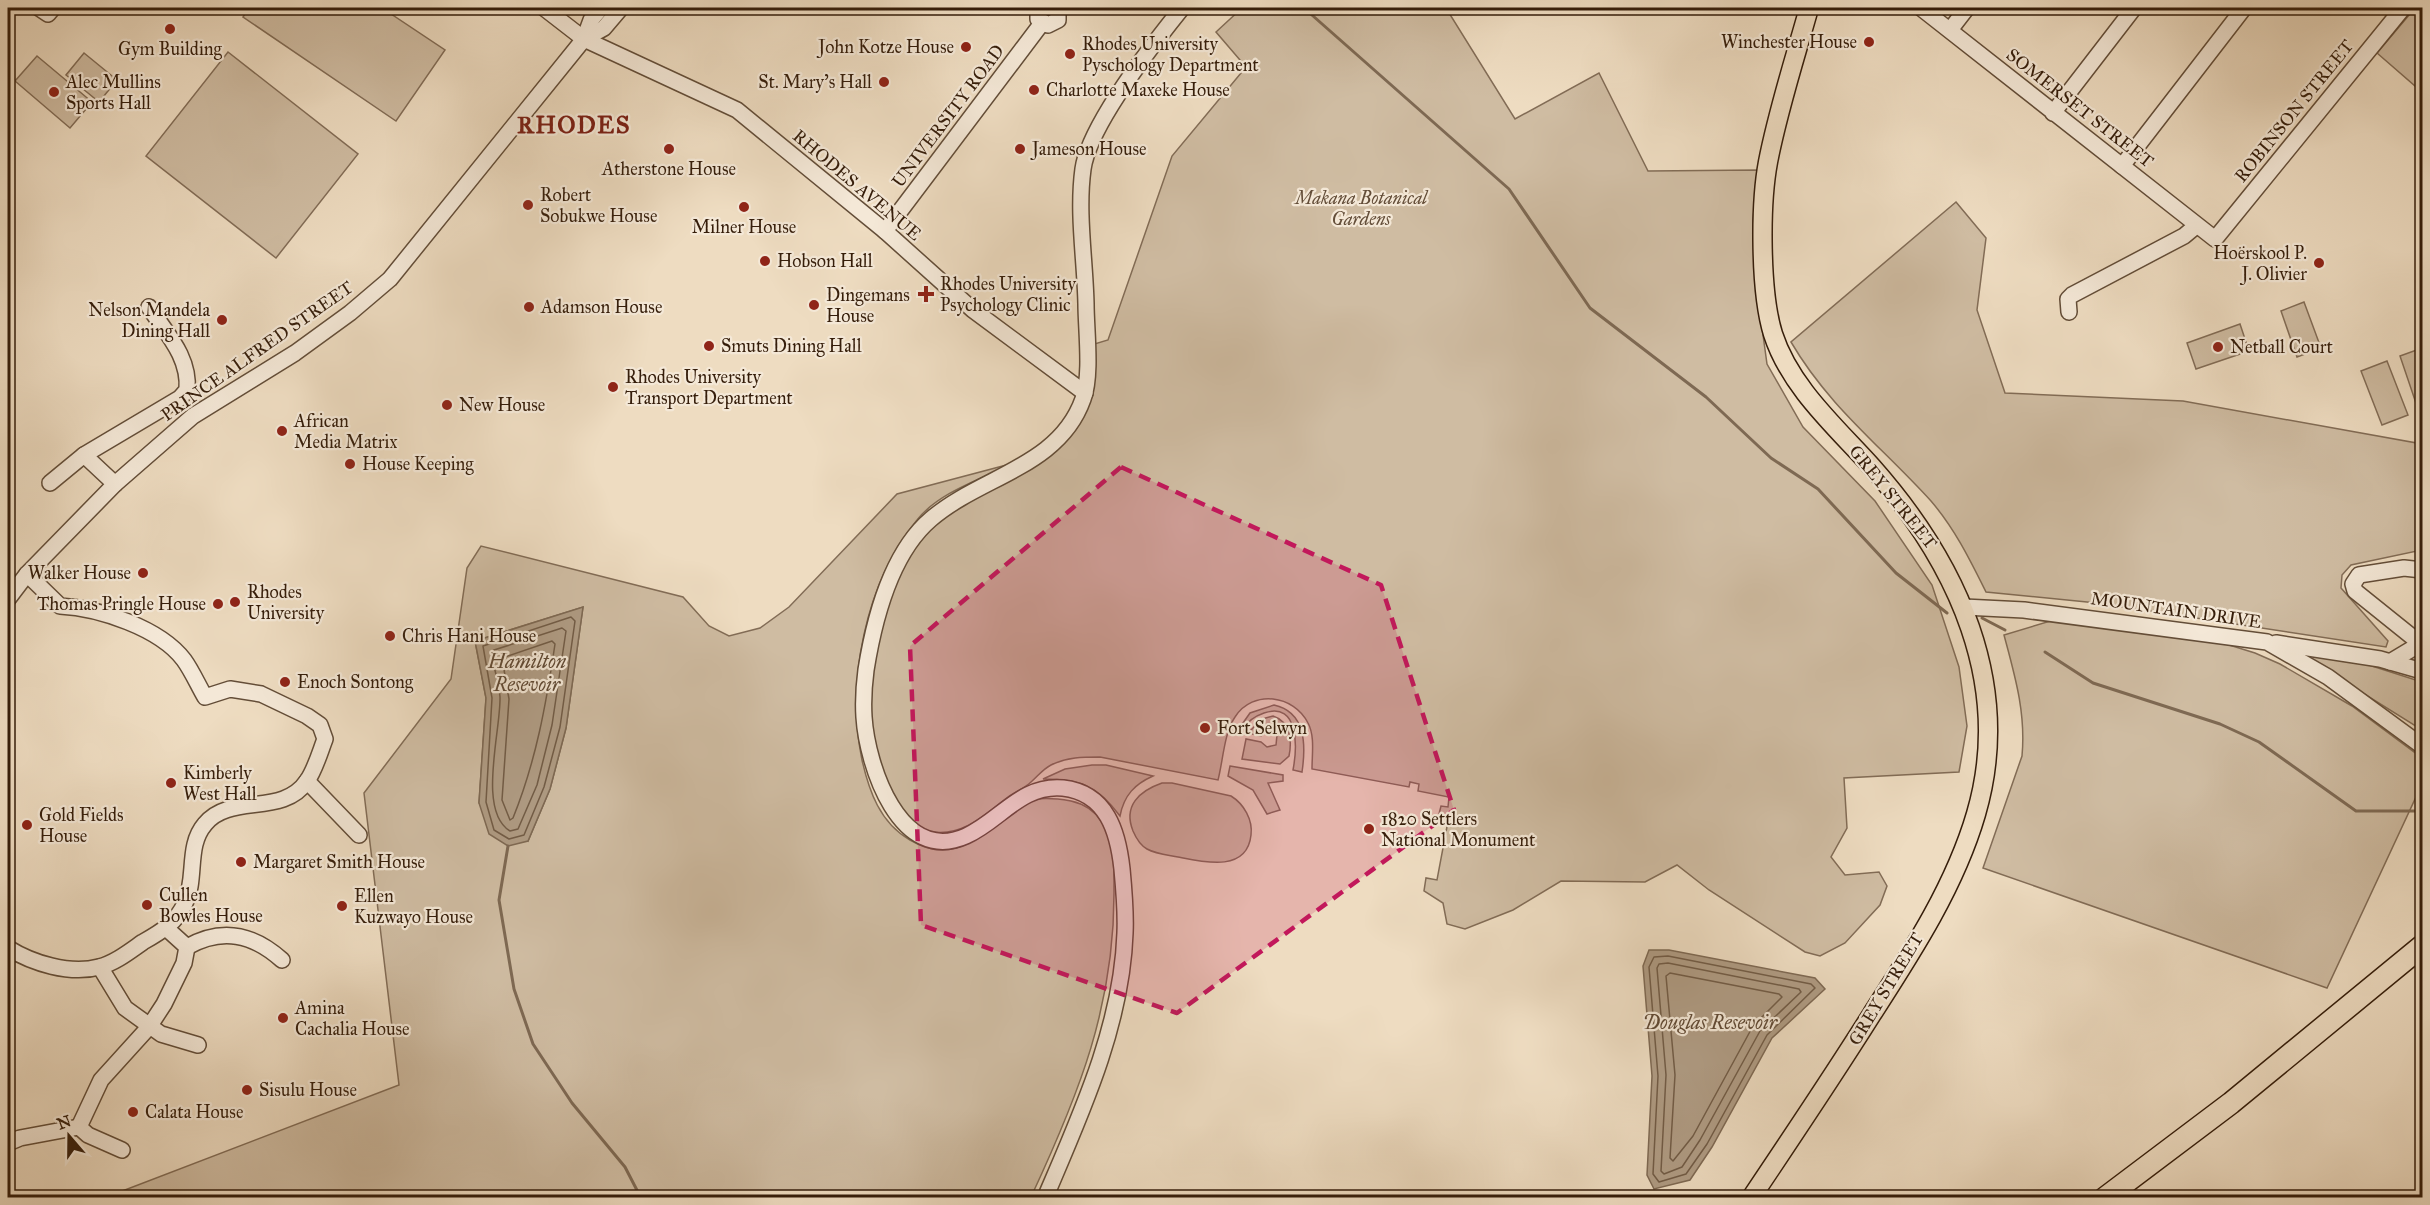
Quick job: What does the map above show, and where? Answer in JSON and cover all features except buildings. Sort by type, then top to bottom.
[{"type":"highway","points":[[2105,1197],[2230,1103],[2422,946]]},
{"type":"main road","name":"GREY STREET","points":[[1751,1197],[1903,967],[1954,873],[1973,823],[1985,767],[1987,722],[1979,652],[1964,608],[1939,554],[1916,521],[1812,400],[1783,358],[1773,333],[1763,251],[1768,164],[1809,8]]},
{"type":"street","name":"RHODES AVENUE","points":[[544,8],[584,39],[737,110],[885,231],[973,310],[1085,393]]},
{"type":"street","name":"PRINCE ALFRED STREET","points":[[8,599],[27,574],[115,484],[193,416],[295,353],[350,314],[390,279],[584,39],[591,20],[601,8]]},
{"type":"street","name":"PRINCE ALFRED STREET","points":[[584,39],[604,28],[621,8]]},
{"type":"street","points":[[1038,8],[1036,14],[1042,23]]},
{"type":"street","name":"UNIVERSITY ROAD","points":[[885,231],[1042,23],[1053,24],[1058,20],[1058,8]]},
{"type":"street","points":[[1045,1197],[1083,1109],[1107,1033],[1120,977],[1125,933],[1123,885],[1115,827],[1107,813],[1084,794],[1058,787],[1027,793],[967,836],[937,840],[921,836],[904,824],[889,804],[876,774],[864,722],[866,670],[874,634],[902,555],[913,538],[933,518],[958,500],[1018,470],[1064,433],[1075,419],[1085,393],[1085,288],[1081,192],[1084,165],[1098,128],[1153,44],[1182,8]]},
{"type":"street","name":"SOMERSET STREET","points":[[1921,8],[2215,239]]},
{"type":"street","points":[[1950,30],[1967,8]]},
{"type":"street","points":[[2053,113],[2134,8]]},
{"type":"street","points":[[2122,166],[2244,8]]},
{"type":"street","name":"ROBINSON STREET","points":[[2215,239],[2403,8]]},
{"type":"street","points":[[2068,312],[2068,299],[2072,295],[2184,236],[2196,226]]},
{"type":"street","points":[[51,483],[84,455],[180,398],[187,390],[188,371],[184,359],[149,307]]},
{"type":"street","points":[[84,455],[115,484]]},
{"type":"street","points":[[2390,662],[2415,647],[2416,640],[2355,591],[2354,579],[2360,575],[2404,568],[2422,570]]},
{"type":"street","points":[[8,948],[24,957],[49,965],[83,969],[99,967],[166,928],[179,915],[187,900],[194,847],[206,823],[230,809],[278,802],[293,794],[307,781],[325,739],[320,725],[307,716],[249,690],[230,689],[205,697],[184,660],[162,639],[109,617],[76,607],[60,606],[27,574]]},
{"type":"street","name":"MOUNTAIN DRIVE","points":[[1964,608],[2024,610],[2267,642],[2328,677],[2422,746]]},
{"type":"street","points":[[2267,642],[2317,647],[2422,671]]},
{"type":"street","points":[[307,781],[359,835]]},
{"type":"street","points":[[166,928],[187,947]]},
{"type":"street","points":[[79,1127],[101,1080],[149,1026],[175,985],[187,947],[200,940],[232,934],[263,944],[282,960]]},
{"type":"street","points":[[99,967],[125,1008],[161,1034],[198,1045]]},
{"type":"street","points":[[8,1143],[20,1138],[79,1127]]},
{"type":"street","points":[[79,1127],[88,1135],[122,1149]]},
{"type":"highlighted area","points":[[1121,467],[1381,585],[1454,810],[1177,1013],[921,925],[910,646]]},
{"type":"green space","points":[[249,8],[382,8],[445,50],[396,121],[243,17]]},
{"type":"green space","name":"Makana Botanical Gardens","points":[[1242,8],[1446,8],[1515,119],[1599,73],[1648,171],[1758,170],[1753,220],[1760,313],[1767,364],[1803,427],[1875,501],[1932,585],[1959,667],[1967,726],[1959,772],[1844,778],[1847,828],[1831,857],[1845,875],[1879,872],[1887,886],[1880,905],[1845,943],[1820,956],[1805,952],[1709,890],[1677,865],[1645,882],[1561,881],[1513,910],[1465,929],[1447,924],[1443,903],[1424,891],[1426,878],[1437,880],[1449,816],[1439,814],[1441,806],[1448,807],[1449,797],[1418,791],[1419,784],[1410,782],[1409,787],[1312,769],[1312,739],[1308,723],[1293,706],[1273,699],[1252,702],[1235,717],[1226,739],[1218,780],[1100,757],[1081,757],[1063,760],[1048,767],[1029,784],[982,817],[955,831],[933,832],[923,829],[914,824],[901,809],[878,759],[872,737],[870,715],[873,668],[878,642],[892,590],[902,566],[929,528],[1078,424],[1091,345],[1108,340],[1172,156],[1246,67],[1216,32]]},
{"type":"green space","points":[[2415,8],[2422,8],[2422,92],[2377,53]]},
{"type":"green space","points":[[228,52],[358,154],[276,258],[146,156]]},
{"type":"green space","points":[[84,53],[117,80],[99,102],[66,75]]},
{"type":"green space","name":"Alec Mullins Sports Hall","points":[[37,56],[92,102],[70,128],[15,81]]},
{"type":"green space","points":[[1956,202],[1986,238],[1977,310],[2005,393],[2183,401],[2422,444],[2422,550],[2351,565],[2342,575],[2341,588],[2388,641],[2386,647],[2097,603],[1986,592],[1962,545],[1940,512],[1839,407],[1791,342]]},
{"type":"green space","name":"Netball Court","points":[[2304,302],[2321,348],[2297,357],[2281,311]]},
{"type":"green space","name":"Netball Court","points":[[2240,324],[2249,351],[2196,369],[2187,343]]},
{"type":"green space","points":[[2422,348],[2422,414],[2420,415],[2400,356]]},
{"type":"green space","points":[[2387,361],[2408,415],[2382,425],[2361,371]]},
{"type":"green space","points":[[1014,463],[949,494],[926,510],[899,545],[884,573],[864,634],[857,698],[862,760],[872,794],[883,815],[891,825],[910,840],[930,848],[947,850],[962,846],[976,838],[1017,808],[1033,800],[1047,798],[1071,801],[1088,808],[1101,821],[1109,836],[1113,854],[1113,931],[1101,1010],[1079,1085],[1031,1197],[104,1198],[399,1085],[364,793],[451,679],[467,568],[481,546],[683,597],[709,626],[729,636],[760,628],[789,607],[897,494]],"holes":[[[583,607],[566,728],[550,789],[528,841],[479,803],[486,698],[475,641]]]},
{"type":"green space","points":[[2057,619],[2226,644],[2255,653],[2280,664],[2352,706],[2422,758],[2422,784],[2327,988],[1983,868],[2022,756],[2021,710],[2004,635]]},
{"type":"green space","points":[[2292,649],[2347,658],[2422,682],[2422,730]]},
{"type":"green space","points":[[1274,705],[1285,709],[1292,715],[1302,731],[1304,751],[1302,772],[1293,770],[1294,729],[1284,714],[1276,711],[1264,713],[1246,724],[1242,730],[1238,730],[1250,713]]},
{"type":"green space","points":[[1273,716],[1287,727],[1290,738],[1289,756],[1280,764],[1242,759],[1246,739],[1261,742],[1267,747],[1276,745],[1277,735],[1273,731],[1266,731],[1261,736],[1248,733],[1262,719]]},
{"type":"green space","points":[[1106,765],[1153,776],[1131,791],[1124,802],[1120,816],[1103,797],[1087,786],[1067,780],[1043,779],[1065,769]]},
{"type":"green space","points":[[1230,766],[1283,775],[1283,781],[1268,783],[1280,810],[1267,814],[1253,790],[1228,776]]},
{"type":"green space","points":[[1162,783],[1172,783],[1236,799],[1247,813],[1251,824],[1248,847],[1233,860],[1222,862],[1199,861],[1147,849],[1135,836],[1130,814],[1140,795]]},
{"type":"water","name":"Hamilton Resevoir","points":[[583,607],[566,728],[550,789],[528,841],[508,846],[489,834],[479,803],[486,698],[475,641]]},
{"type":"water","name":"Douglas Resevoir","points":[[1649,950],[1669,950],[1815,978],[1825,989],[1772,1038],[1712,1147],[1690,1180],[1654,1189],[1647,1175],[1652,1076],[1643,966]]},
{"type":"waterway","points":[[1304,8],[1509,189],[1590,308],[1706,397],[1771,458],[1818,489],[1896,573],[1947,613]]},
{"type":"waterway","points":[[1982,618],[2005,630]]},
{"type":"waterway","points":[[2045,652],[2093,683],[2220,724],[2259,742],[2356,811],[2422,811]]},
{"type":"waterway","points":[[508,846],[499,900],[514,989],[533,1044],[572,1103],[625,1167],[641,1198]]},
{"type":"place","name":"Gym Building","points":[[170,29]]},
{"type":"place","name":"Winchester House","points":[[1869,42]]},
{"type":"place","name":"John Kotze House","points":[[966,47]]},
{"type":"place","name":"Rhodes University Pyschology Department","points":[[1070,54]]},
{"type":"place","name":"St. Mary's Hall","points":[[884,82]]},
{"type":"place","name":"Charlotte Maxeke House","points":[[1034,90]]},
{"type":"place","name":"Alec Mullins Sports Hall","points":[[54,92]]},
{"type":"place","name":"Atherstone House","points":[[669,149]]},
{"type":"place","name":"Jameson House","points":[[1020,149]]},
{"type":"place","name":"Robert Sobukwe House","points":[[528,205]]},
{"type":"place","name":"Milner House","points":[[744,207]]},
{"type":"place","name":"Hobson Hall","points":[[765,261]]},
{"type":"place","name":"Hoërskool P. J. Olivier","points":[[2319,263]]},
{"type":"place","name":"Rhodes University Psychology Clinic","points":[[926,294]]},
{"type":"place","name":"Dingemans House","points":[[814,305]]},
{"type":"place","name":"Adamson House","points":[[529,307]]},
{"type":"place","name":"Nelson Mandela Dining Hall","points":[[222,320]]},
{"type":"place","name":"Smuts Dining Hall","points":[[709,346]]},
{"type":"place","name":"Netball Court","points":[[2218,347]]},
{"type":"place","name":"Rhodes University Transport Department","points":[[613,387]]},
{"type":"place","name":"New House","points":[[447,405]]},
{"type":"place","name":"African Media Matrix","points":[[282,431]]},
{"type":"place","name":"House Keeping","points":[[350,464]]},
{"type":"place","name":"Walker House","points":[[143,573]]},
{"type":"place","name":"Rhodes University","points":[[235,602]]},
{"type":"place","name":"Thomas Pringle House","points":[[218,604]]},
{"type":"place","name":"Chris Hani House","points":[[390,636]]},
{"type":"place","name":"Enoch Sontong","points":[[285,682]]},
{"type":"place","name":"Fort Selwyn","points":[[1205,728]]},
{"type":"place","name":"Kimberly West Hall","points":[[171,783]]},
{"type":"place","name":"Gold Fields House","points":[[27,825]]},
{"type":"place","name":"1820 Settlers National Monument","points":[[1369,829]]},
{"type":"place","name":"Margaret Smith House","points":[[241,862]]},
{"type":"place","name":"Cullen Bowles House","points":[[147,905]]},
{"type":"place","name":"Ellen Kuzwayo House","points":[[342,906]]},
{"type":"place","name":"Amina Cachalia House","points":[[283,1018]]},
{"type":"place","name":"Sisulu House","points":[[247,1090]]},
{"type":"place","name":"Calata House","points":[[133,1112]]},
{"type":"district","name":"RHODES","points":[[574,125]]}]
